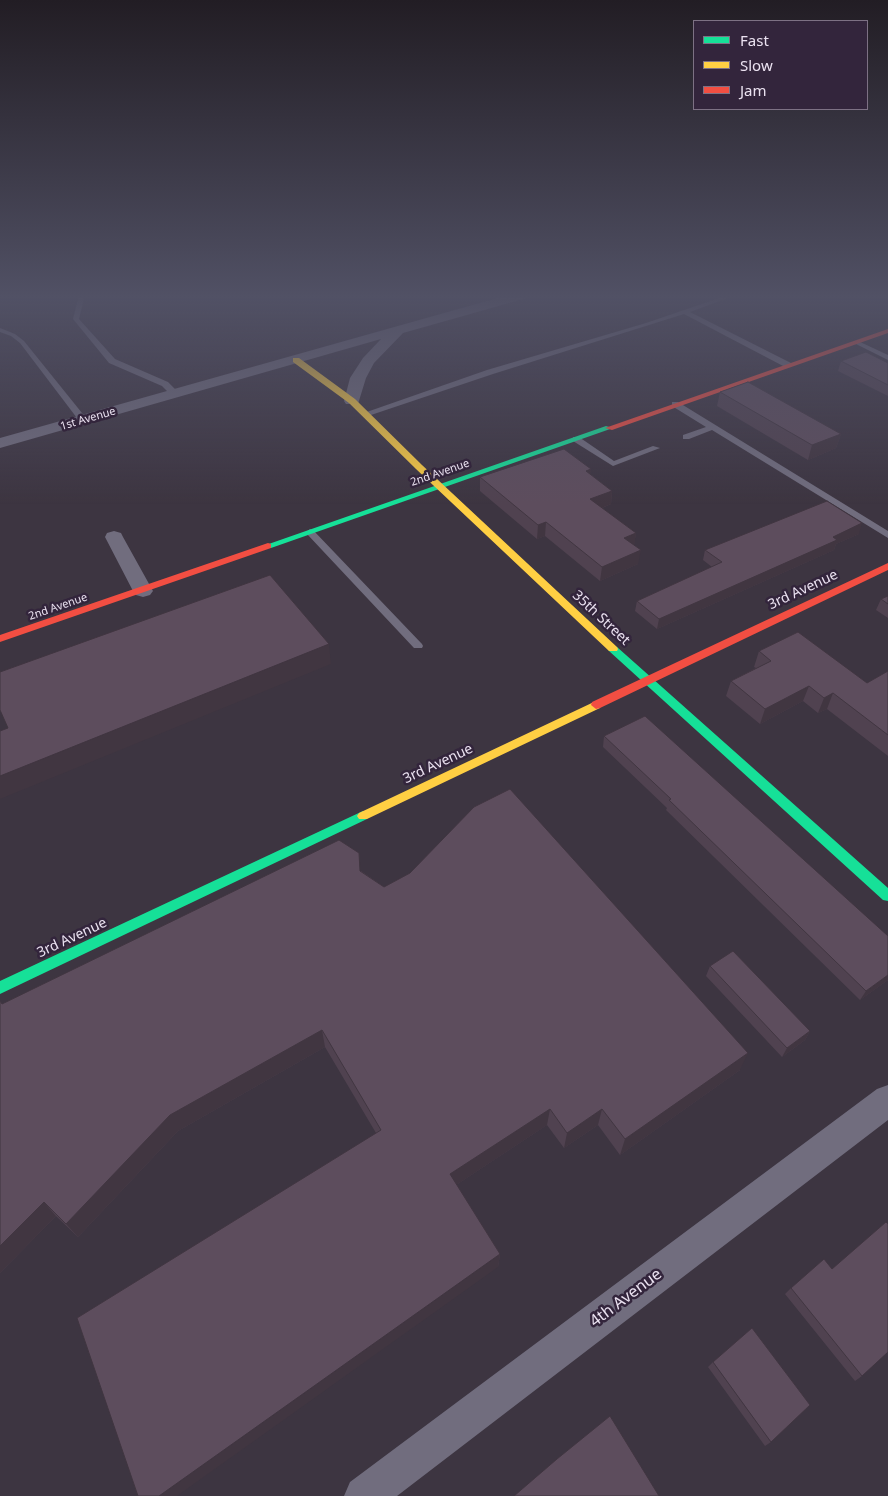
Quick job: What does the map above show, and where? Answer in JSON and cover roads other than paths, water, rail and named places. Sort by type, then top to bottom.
[{"type":"street","name":"1st Avenue","points":[[0,443],[279,365]]},
{"type":"street","name":"35th Street","points":[[303,365],[352,401],[439,486],[647,681],[888,896]]},
{"type":"street","points":[[352,401],[358,378],[366,365]]},
{"type":"street","name":"2nd Avenue","points":[[0,639],[788,365]]},
{"type":"street","points":[[114,537],[142,591]]},
{"type":"street","name":"3rd Avenue","points":[[0,988],[888,566]]},
{"type":"street","name":"4th Avenue","points":[[364,1496],[888,1100]]},
{"type":"lane","points":[[40,365],[84,420]]},
{"type":"lane","points":[[121,365],[165,384],[175,394]]},
{"type":"lane","points":[[365,414],[517,365]]},
{"type":"lane","points":[[675,404],[888,535]]},
{"type":"lane","points":[[686,437],[712,427]]},
{"type":"lane","points":[[576,439],[613,464],[656,448]]},
{"type":"lane","points":[[310,532],[418,646]]}]
